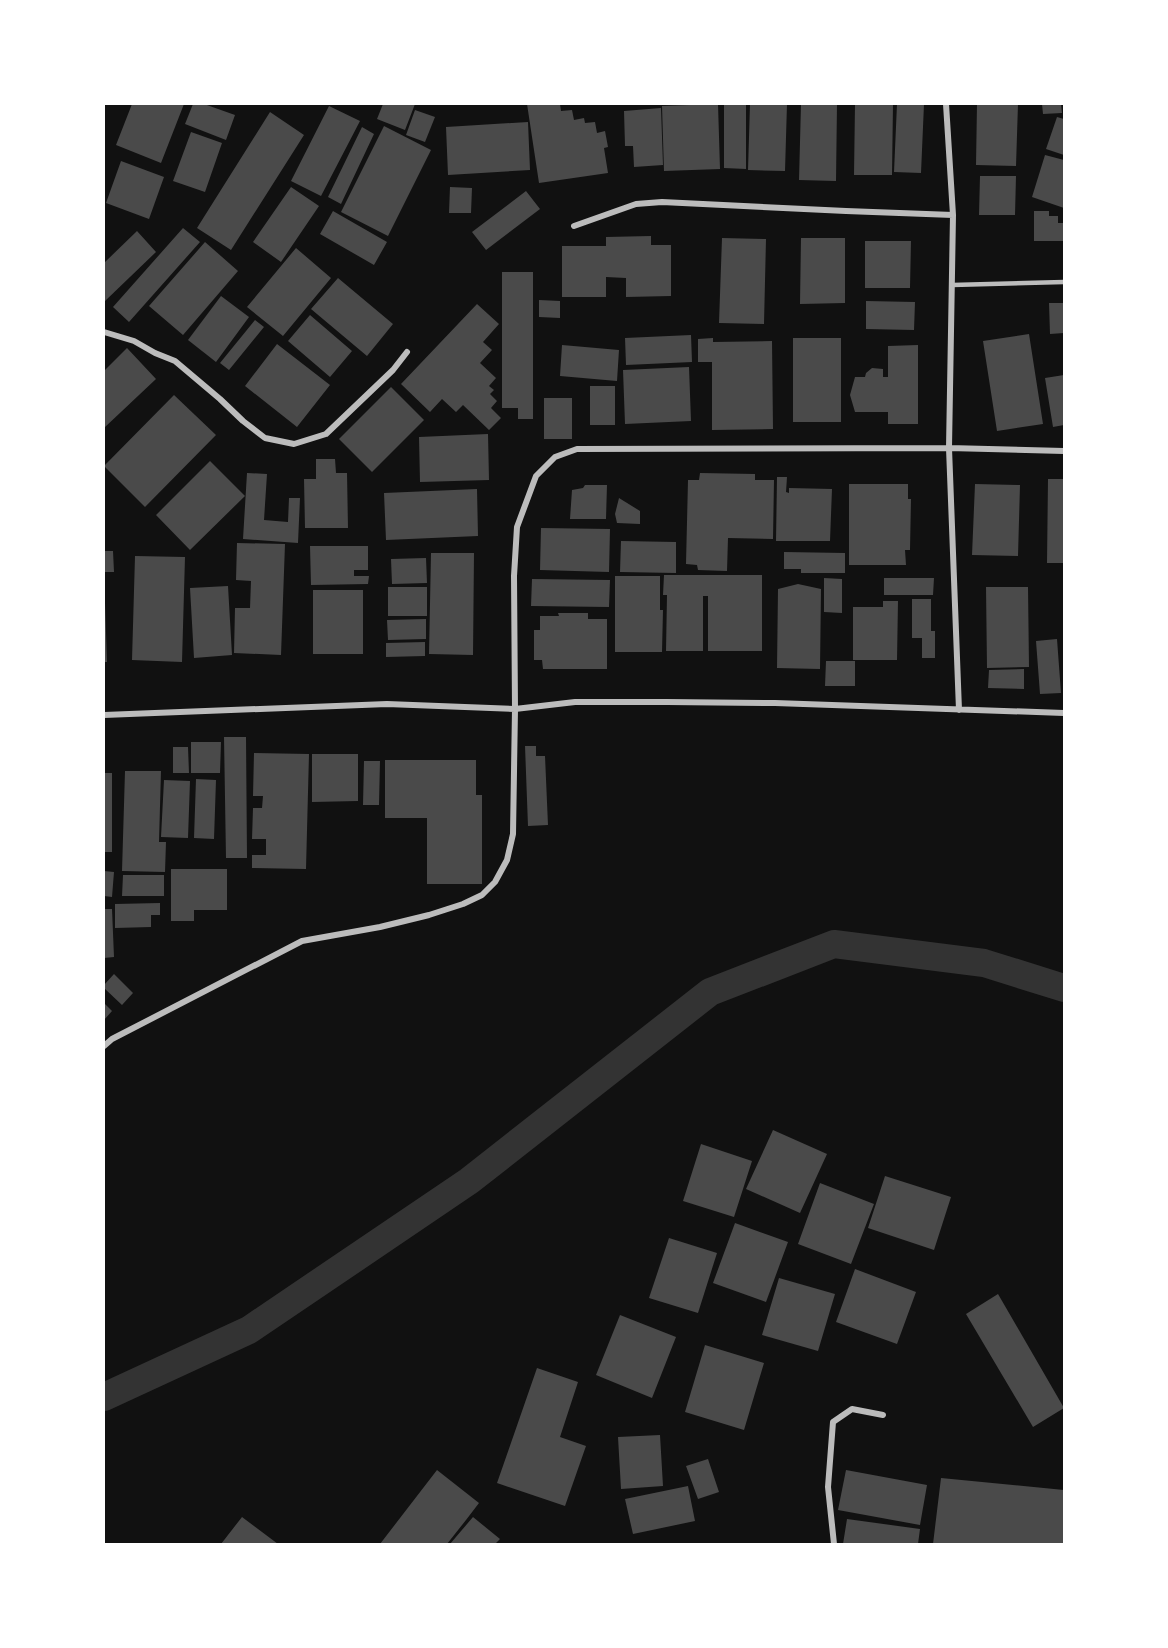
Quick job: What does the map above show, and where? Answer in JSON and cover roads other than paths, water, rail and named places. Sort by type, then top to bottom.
[{"type":"street","points":[[946,104],[953,214],[949,448],[959,710]]},
{"type":"street","points":[[574,226],[636,204],[662,202],[953,214]]},
{"type":"street","points":[[104,332],[134,341],[154,353],[175,361],[265,438],[294,444],[326,434],[393,370],[407,352]]},
{"type":"street","points":[[104,1046],[303,940],[380,927],[429,915],[482,895],[495,882],[507,860],[513,834],[514,576],[517,527],[536,476],[555,457],[577,449],[949,448],[1065,451]]},
{"type":"street","points":[[104,715],[387,704],[515,709],[575,702],[775,703],[1065,713]]},
{"type":"street","points":[[834,1545],[828,1487],[833,1422],[852,1409],[883,1415]]},
{"type":"lane","points":[[952,285],[1065,282]]},
{"type":"waterway","points":[[104,1397],[249,1330],[469,1181],[710,992],[834,944],[984,963],[1064,988]]}]
